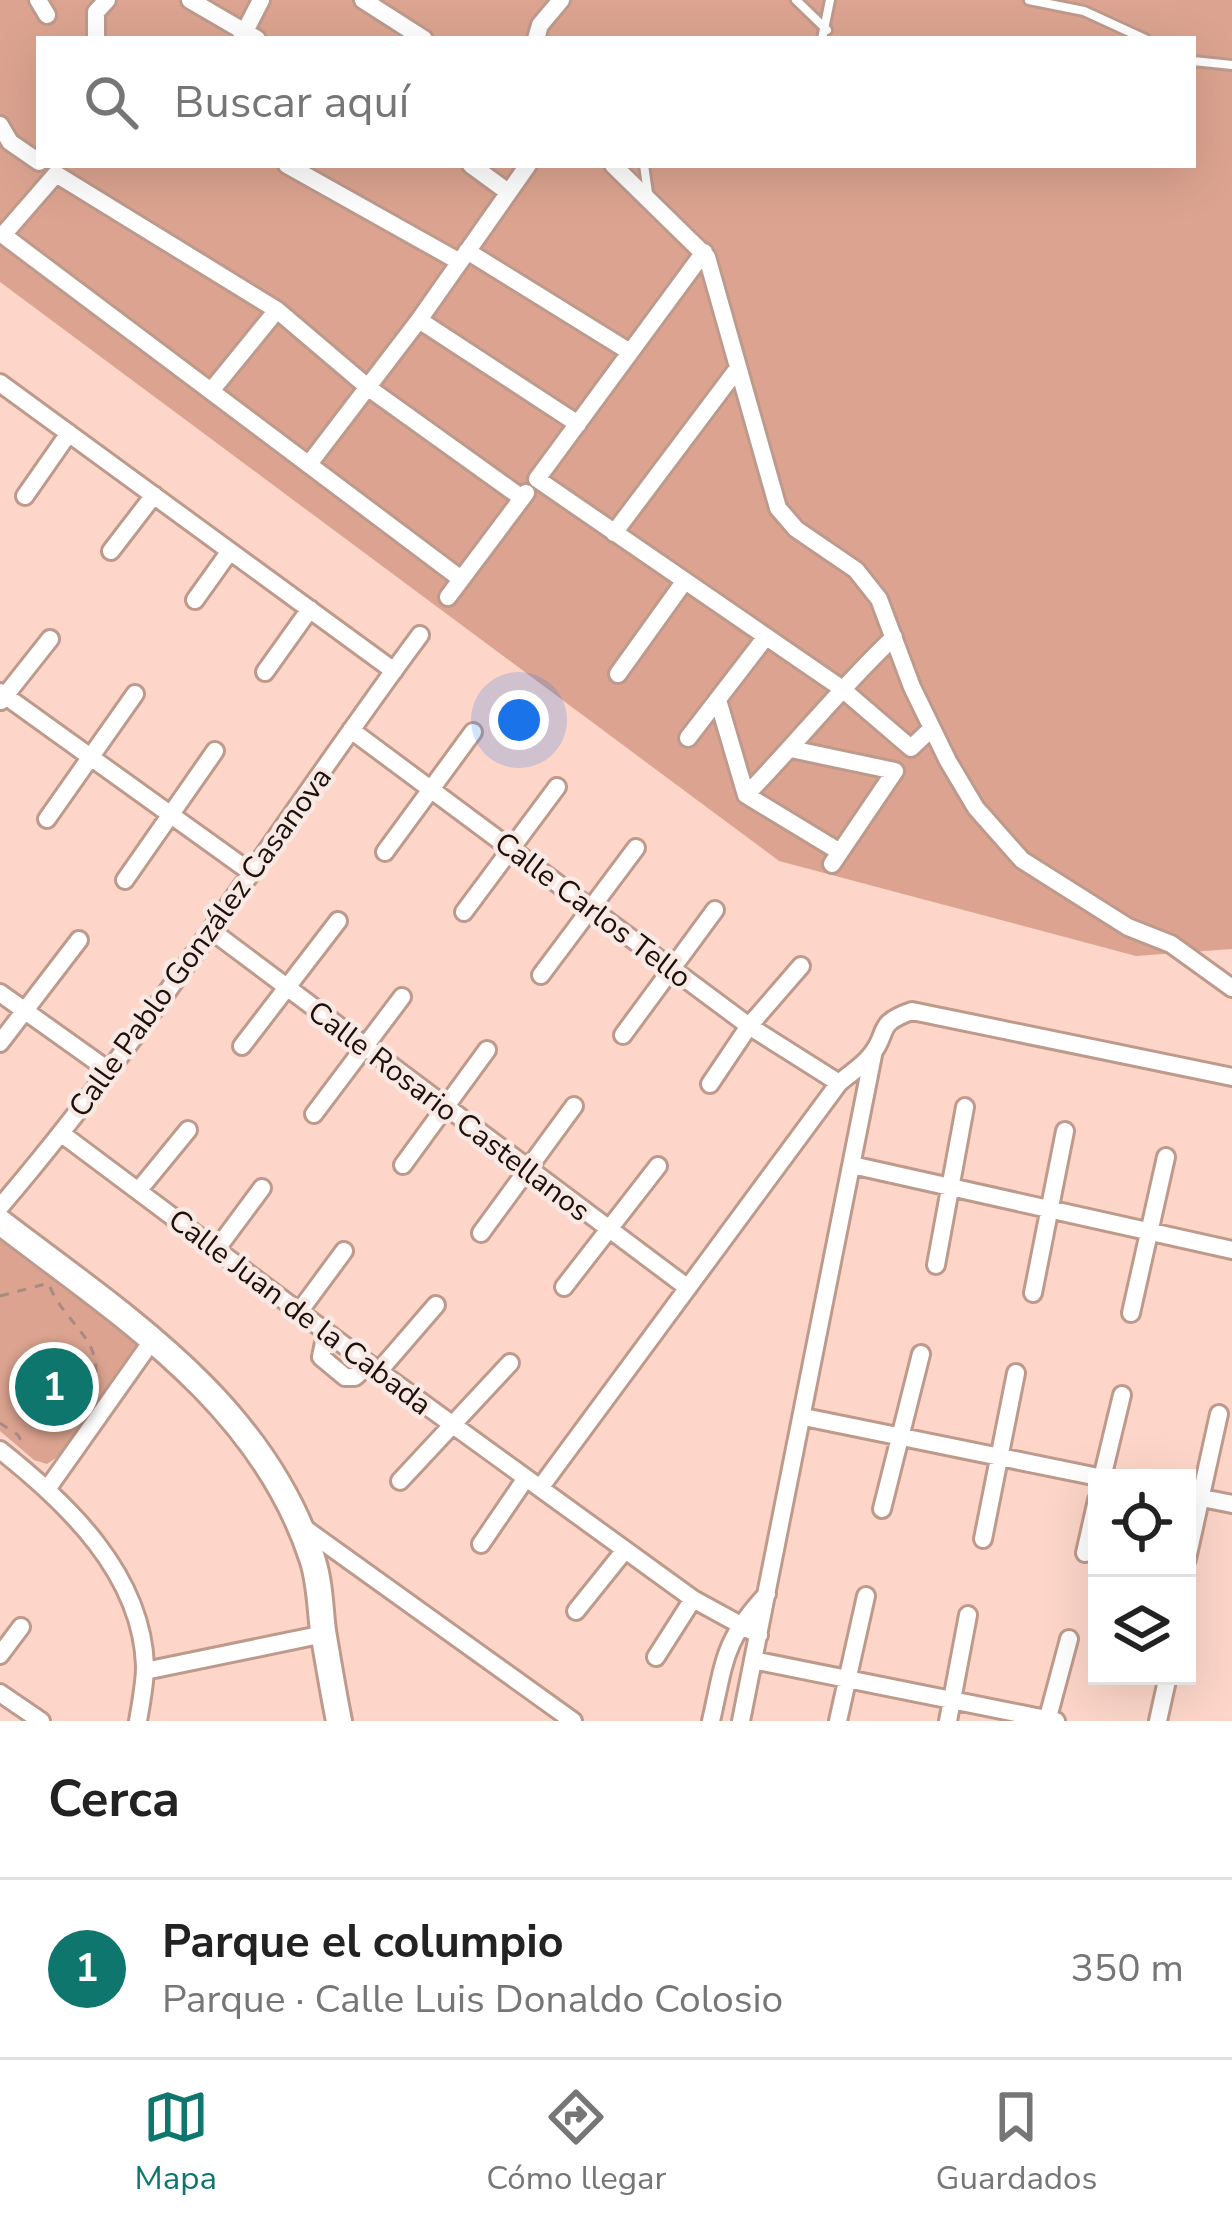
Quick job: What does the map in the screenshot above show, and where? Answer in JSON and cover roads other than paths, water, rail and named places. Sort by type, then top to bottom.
[{"type":"main road","points":[[0,1222],[154,1338],[224,1407],[252,1442],[299,1524],[314,1564],[339,1721]]},
{"type":"street","points":[[96,36],[96,12],[106,0]]},
{"type":"street","points":[[190,0],[245,36]]},
{"type":"street","points":[[247,36],[261,0]]},
{"type":"street","points":[[363,0],[419,36]]},
{"type":"street","points":[[537,36],[561,0]]},
{"type":"street","points":[[0,125],[10,142],[36,160]]},
{"type":"street","points":[[45,168],[1,236],[461,579]]},
{"type":"street","points":[[48,168],[277,310],[370,389],[522,498]]},
{"type":"street","points":[[293,168],[464,257],[631,352]]},
{"type":"street","points":[[476,168],[508,192]]},
{"type":"street","points":[[308,464],[370,389],[525,168]]},
{"type":"street","points":[[616,168],[704,252],[778,508],[796,529],[856,569],[879,598],[932,728],[976,808],[1022,860],[1128,927],[1171,944],[1232,988]]},
{"type":"street","points":[[448,597],[704,252]]},
{"type":"street","points":[[211,391],[277,310]]},
{"type":"street","points":[[419,320],[578,424]]},
{"type":"street","points":[[614,532],[738,368]]},
{"type":"street","points":[[0,383],[394,671]]},
{"type":"street","points":[[25,496],[69,433]]},
{"type":"street","points":[[537,479],[841,688],[911,748]]},
{"type":"street","points":[[111,551],[154,496]]},
{"type":"street","points":[[196,600],[230,551]]},
{"type":"street","points":[[618,674],[684,582]]},
{"type":"street","points":[[265,672],[310,609]]},
{"type":"street","name":"Calle Pablo González Casanova","points":[[0,1207],[62,1134],[212,931],[249,871],[420,635]]},
{"type":"street","points":[[746,795],[893,637]]},
{"type":"street","points":[[688,739],[765,638]]},
{"type":"street","points":[[50,639],[2,696],[249,871]]},
{"type":"street","points":[[46,819],[135,694]]},
{"type":"street","points":[[718,700],[746,795],[836,858],[911,748],[932,728]]},
{"type":"street","name":"Calle Carlos Tello","points":[[351,730],[749,1026],[838,1083]]},
{"type":"street","points":[[385,852],[473,732]]},
{"type":"street","points":[[790,749],[895,771]]},
{"type":"street","points":[[124,880],[215,751]]},
{"type":"street","points":[[464,912],[557,787]]},
{"type":"street","points":[[541,976],[635,848]]},
{"type":"street","points":[[623,1035],[716,910]]},
{"type":"street","points":[[242,1046],[338,921]]},
{"type":"street","name":"Calle Rosario Castellanos","points":[[212,931],[688,1288]]},
{"type":"street","points":[[0,1043],[80,940]]},
{"type":"street","points":[[710,1084],[749,1026],[801,966]]},
{"type":"street","points":[[0,993],[108,1070]]},
{"type":"street","points":[[314,1114],[402,997]]},
{"type":"street","points":[[741,1721],[880,1033],[893,1018],[912,1011],[1232,1077]]},
{"type":"street","points":[[403,1165],[488,1050]]},
{"type":"street","points":[[481,1544],[688,1288],[838,1083],[873,1054]]},
{"type":"street","points":[[481,1233],[574,1106]]},
{"type":"street","points":[[936,1265],[965,1107]]},
{"type":"street","points":[[138,1191],[188,1130]]},
{"type":"street","points":[[1033,1294],[1065,1131]]},
{"type":"street","name":"Calle Juan de la Cabada","points":[[62,1134],[693,1599],[759,1636]]},
{"type":"street","points":[[1131,1313],[1166,1157]]},
{"type":"street","points":[[852,1165],[1232,1250]]},
{"type":"street","points":[[564,1287],[658,1166]]},
{"type":"street","points":[[216,1250],[262,1188]]},
{"type":"street","points":[[299,1312],[344,1251]]},
{"type":"street","points":[[374,1368],[436,1305]]},
{"type":"street","points":[[48,1488],[154,1338]]},
{"type":"street","points":[[882,1509],[922,1354]]},
{"type":"street","points":[[400,1481],[510,1363]]},
{"type":"street","points":[[983,1539],[1016,1373]]},
{"type":"street","points":[[1104,1469],[1122,1395]]},
{"type":"street","points":[[1196,1490],[1220,1414]]},
{"type":"street","points":[[804,1417],[1088,1475]]},
{"type":"street","points":[[0,1450],[48,1488],[98,1545],[130,1596],[145,1672],[138,1721]]},
{"type":"street","points":[[1196,1496],[1232,1504]]},
{"type":"street","points":[[299,1524],[573,1721]]},
{"type":"street","points":[[1085,1553],[1088,1540]]},
{"type":"street","points":[[576,1611],[625,1550]]},
{"type":"street","points":[[711,1721],[728,1644],[737,1626],[768,1593]]},
{"type":"street","points":[[838,1721],[866,1596]]},
{"type":"street","points":[[656,1657],[693,1599]]},
{"type":"street","points":[[948,1721],[968,1615]]},
{"type":"street","points":[[0,1655],[21,1628]]},
{"type":"street","points":[[145,1672],[324,1634]]},
{"type":"street","points":[[753,1660],[1050,1720],[1069,1640]]},
{"type":"street","points":[[1158,1721],[1166,1685]]},
{"type":"street","points":[[0,1693],[41,1721]]},
{"type":"lane","points":[[796,0],[825,34]]},
{"type":"lane","points":[[825,34],[830,0]]},
{"type":"lane","points":[[1029,0],[1084,11],[1138,36]]},
{"type":"lane","points":[[1196,61],[1232,65]]},
{"type":"lane","points":[[644,168],[649,203]]},
{"type":"place","name":"Parque el columpio","points":[[54,1387]]}]
